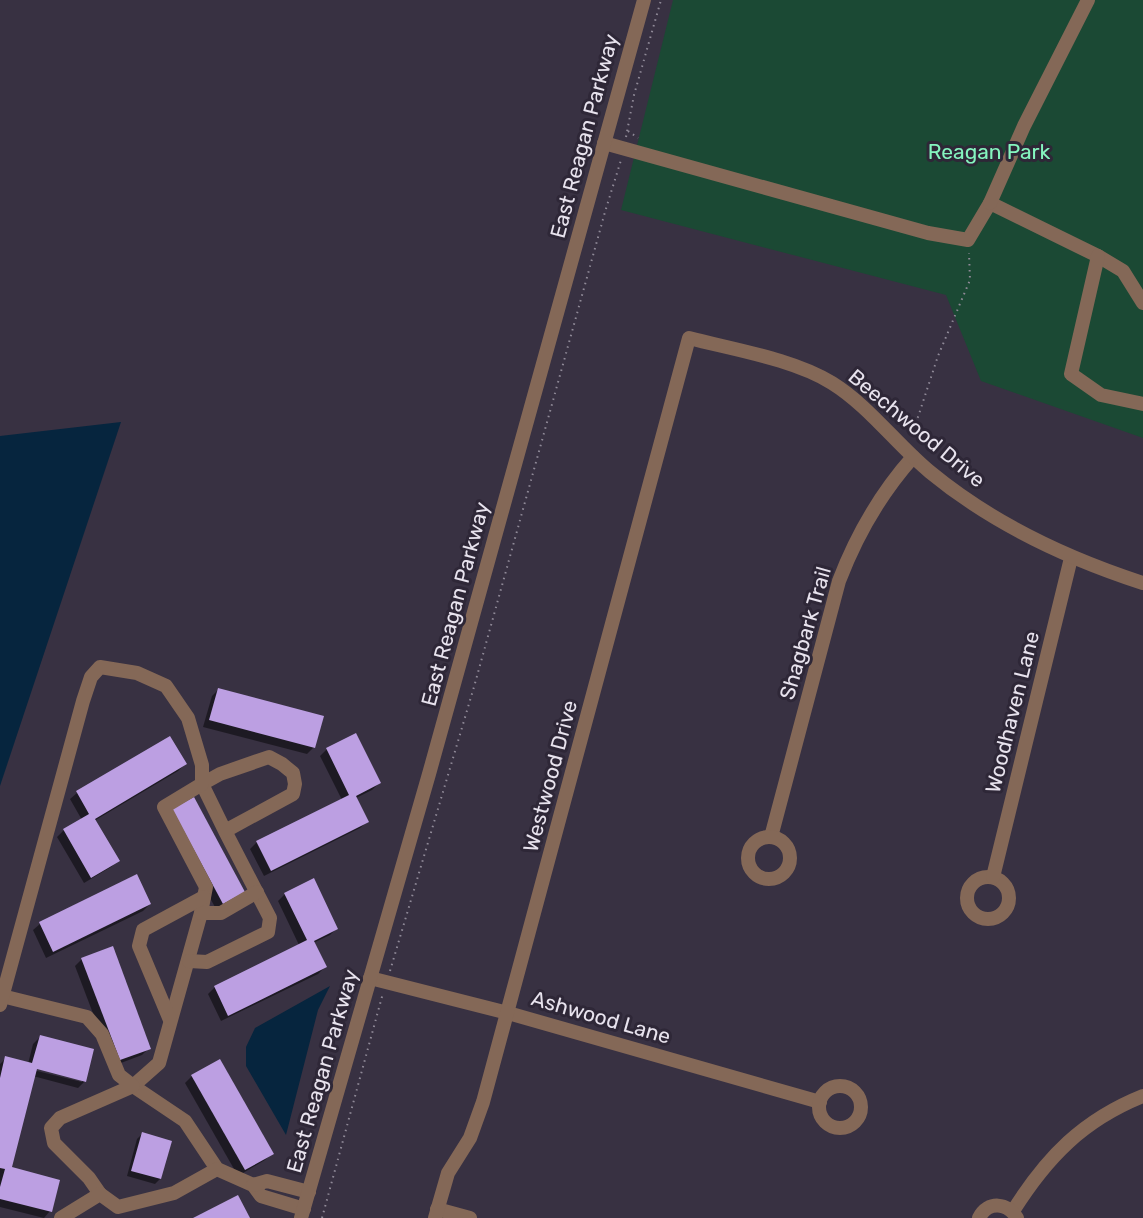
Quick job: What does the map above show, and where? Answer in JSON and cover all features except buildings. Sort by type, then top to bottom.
[{"type":"street","name":"East Reagan Parkway","points":[[302,1213],[429,774],[644,0]]},
{"type":"street","points":[[604,143],[928,233],[968,240],[990,203],[1024,126],[1088,0]]},
{"type":"street","points":[[990,203],[1098,256],[1123,271],[1143,303]]},
{"type":"street","points":[[1098,256],[1071,374],[1101,395],[1143,404]]},
{"type":"street","name":"Beechwood Drive","points":[[690,338],[810,371],[834,384],[855,400],[913,457],[964,498],[998,520],[1071,558],[1143,583]]},
{"type":"street","name":"Westwood Drive","points":[[436,1214],[448,1173],[470,1138],[480,1111],[690,338]]},
{"type":"street","name":"Shagbark Trail","points":[[771,837],[849,554],[878,500],[913,457]]},
{"type":"street","name":"Woodhaven Lane","points":[[993,877],[1071,558]]},
{"type":"street","points":[[189,961],[207,962],[268,932],[270,918],[202,784],[202,765],[188,718],[166,686],[137,673],[100,667],[91,677],[83,701],[1,1001],[87,1017],[102,1034],[119,1075],[185,1121],[217,1169],[253,1185],[261,1196],[302,1213]]},
{"type":"street","points":[[217,1169],[174,1193],[116,1213],[89,1178],[54,1143],[51,1128],[60,1118],[133,1086],[159,1062],[189,961],[206,887],[164,807],[220,774],[269,757],[293,773],[295,784],[293,794],[225,831]]},
{"type":"street","points":[[201,913],[221,913],[257,892]]},
{"type":"street","points":[[170,1020],[139,946],[143,930],[204,897]]},
{"type":"street","name":"Ashwood Lane","points":[[370,978],[508,1012],[820,1102]]},
{"type":"street","points":[[979,1218],[988,1208],[996,1205],[1006,1206],[1015,1215],[1039,1171],[1064,1144],[1096,1119],[1143,1096]]},
{"type":"street","points":[[253,1185],[267,1181],[309,1192]]},
{"type":"street","points":[[61,1218],[100,1194]]},
{"type":"street","points":[[436,1214],[470,1218]]},
{"type":"path","points":[[322,1218],[387,982],[474,687],[624,149],[634,95],[661,0]]},
{"type":"path","points":[[627,131],[643,141]]},
{"type":"path","points":[[900,446],[918,417],[938,356],[970,280],[968,240]]},
{"type":"green space","name":"Reagan Park","points":[[673,0],[1143,0],[1143,438],[981,381],[946,295],[621,210]]},
{"type":"water","points":[[121,422],[0,786],[0,436]]},
{"type":"water","points":[[330,986],[318,1010],[286,1135],[246,1066],[246,1047],[255,1028]]}]
